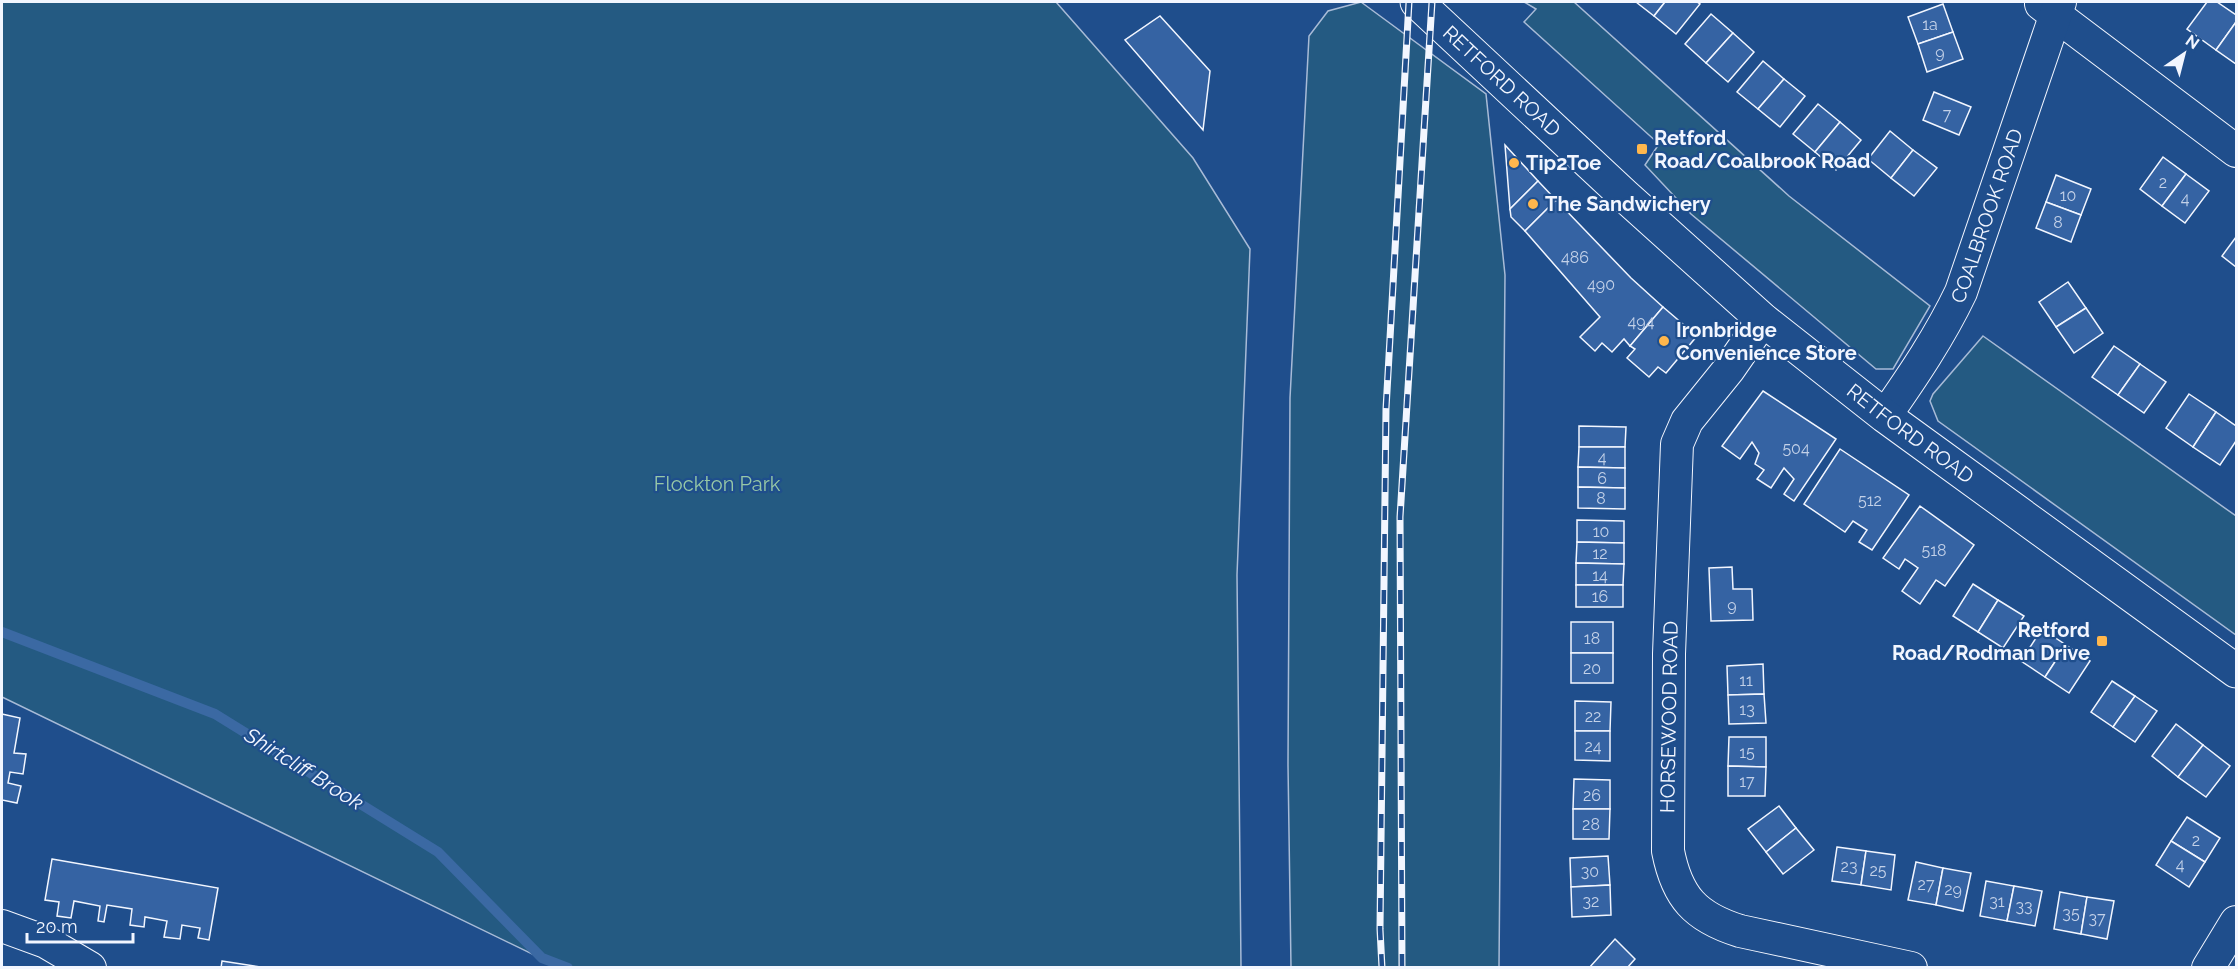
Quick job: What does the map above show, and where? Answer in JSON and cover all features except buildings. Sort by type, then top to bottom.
[{"type":"main road","name":"RETFORD ROAD","points":[[1417,2],[1762,320],[1885,416],[2236,671]]},
{"type":"street","points":[[2051,6],[2236,151]]},
{"type":"street","name":"COALBROOK ROAD","points":[[1885,416],[1944,328],[1961,292],[2051,6]]},
{"type":"street","name":"HORSEWOOD ROAD","points":[[1762,320],[1729,369],[1687,421],[1677,444],[1669,665],[1668,851],[1672,873],[1680,892],[1717,924],[1911,968]]},
{"type":"street","points":[[2208,968],[2236,922]]},
{"type":"street","points":[[2,926],[46,942],[90,968]]},
{"type":"green space","name":"Flockton Park","points":[[2,2],[1056,2],[1193,158],[1250,249],[1237,575],[1241,967],[559,967],[2,697]]},
{"type":"green space","points":[[1361,2],[1486,94],[1505,275],[1499,967],[1291,967],[1288,765],[1290,398],[1309,36],[1328,11]]},
{"type":"green space","points":[[1524,2],[1574,2],[1789,196],[1930,306],[1893,369],[1876,369],[1691,214],[1645,165],[1659,144],[1524,22],[1536,9]]},
{"type":"green space","points":[[1983,336],[2236,516],[2236,635],[1938,421],[1930,401],[1933,394]]},
{"type":"waterway","name":"Shirtcliff Brook","points":[[2,632],[215,714],[438,852],[542,958],[568,968]]},
{"type":"railway","points":[[1382,968],[1380,929],[1386,409],[1409,2]]},
{"type":"railway","points":[[1402,968],[1400,517],[1432,2]]},
{"type":"place","name":"Retford Road/Coalbrook Road","points":[[1642,149]]},
{"type":"place","name":"Tip2Toe","points":[[1514,163]]},
{"type":"place","name":"The Sandwichery","points":[[1533,204]]},
{"type":"place","name":"Ironbridge Convenience Store","points":[[1664,341]]},
{"type":"place","name":"Retford Road/Rodman Drive","points":[[2102,641]]}]
